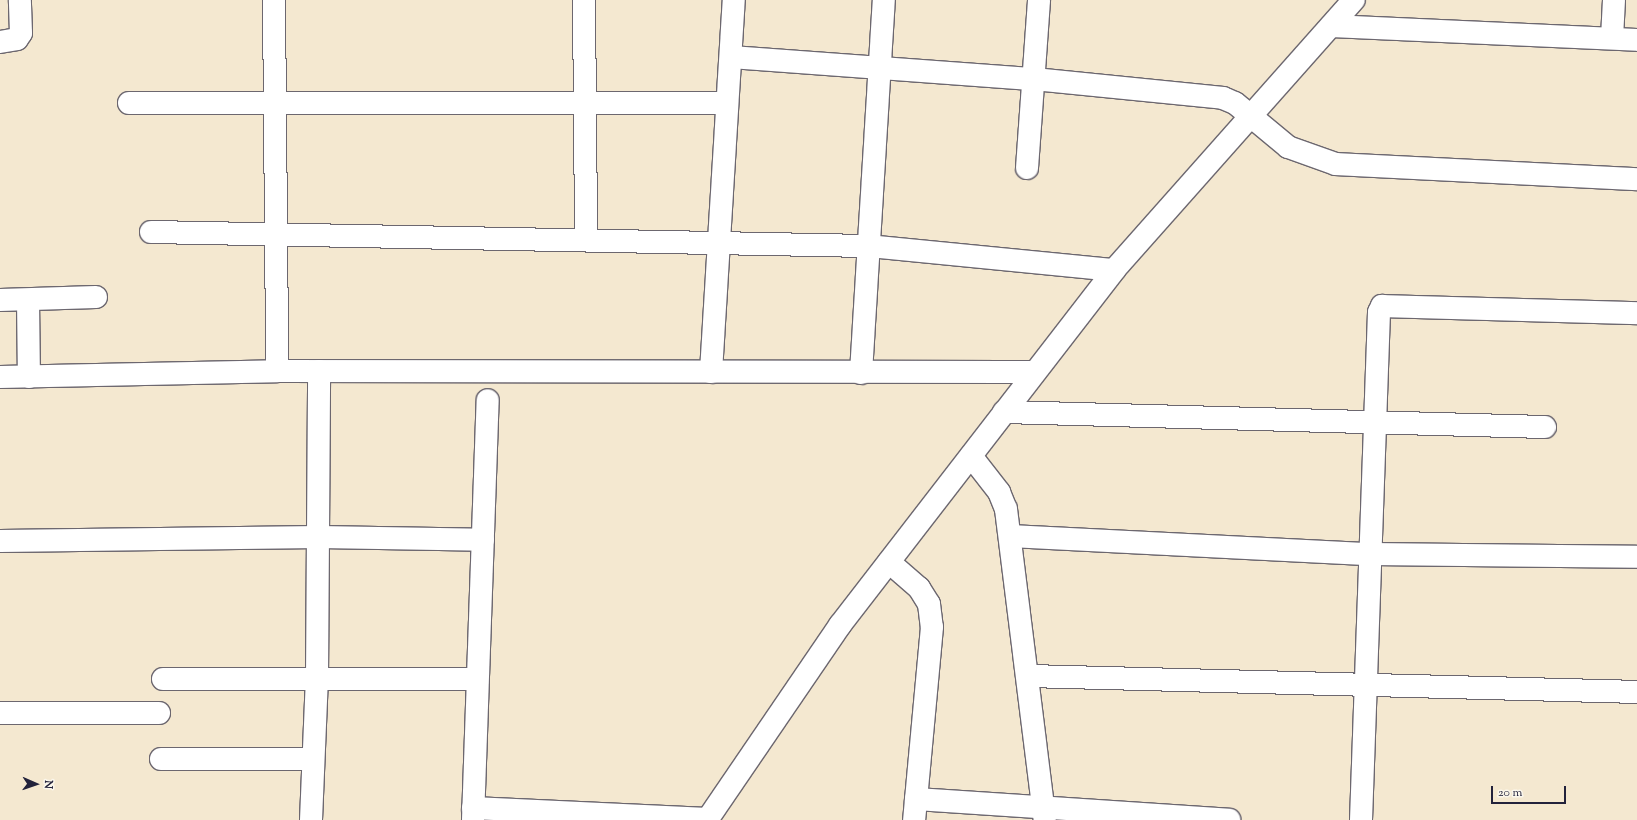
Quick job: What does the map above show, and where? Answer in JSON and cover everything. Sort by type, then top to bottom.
[{"type":"street","points":[[0,42],[17,39],[21,34],[20,0]]},
{"type":"street","points":[[274,0],[277,371]]},
{"type":"street","points":[[584,0],[586,239]]},
{"type":"street","points":[[711,372],[734,0]]},
{"type":"street","points":[[861,373],[884,0]]},
{"type":"street","points":[[1027,168],[1039,0]]},
{"type":"street","points":[[488,400],[473,814],[708,820],[840,625],[1114,270],[1354,0]]},
{"type":"street","points":[[1612,38],[1614,0]]},
{"type":"street","points":[[1331,26],[1637,40]]},
{"type":"street","points":[[731,58],[1034,78],[1222,98],[1250,116],[1288,147],[1336,164],[1637,179]]},
{"type":"street","points":[[129,103],[728,103]]},
{"type":"street","points":[[151,232],[276,232],[868,246],[1114,270]]},
{"type":"street","points":[[0,300],[96,297]]},
{"type":"street","points":[[28,300],[30,377]]},
{"type":"street","points":[[1361,820],[1375,422],[1382,306],[1637,313]]},
{"type":"street","points":[[0,378],[277,371],[861,373],[1034,372]]},
{"type":"street","points":[[311,820],[317,676],[319,371]]},
{"type":"street","points":[[1004,412],[1545,427]]},
{"type":"street","points":[[970,456],[999,492],[1010,536],[1045,814]]},
{"type":"street","points":[[1010,536],[1370,554],[1636,557]]},
{"type":"street","points":[[0,541],[319,537],[483,540]]},
{"type":"street","points":[[889,562],[919,588],[929,604],[932,627],[915,810],[1229,820]]},
{"type":"street","points":[[163,679],[317,676],[478,679]]},
{"type":"street","points":[[1028,676],[1637,692]]},
{"type":"street","points":[[0,713],[160,712]]},
{"type":"street","points":[[161,760],[313,759]]}]
